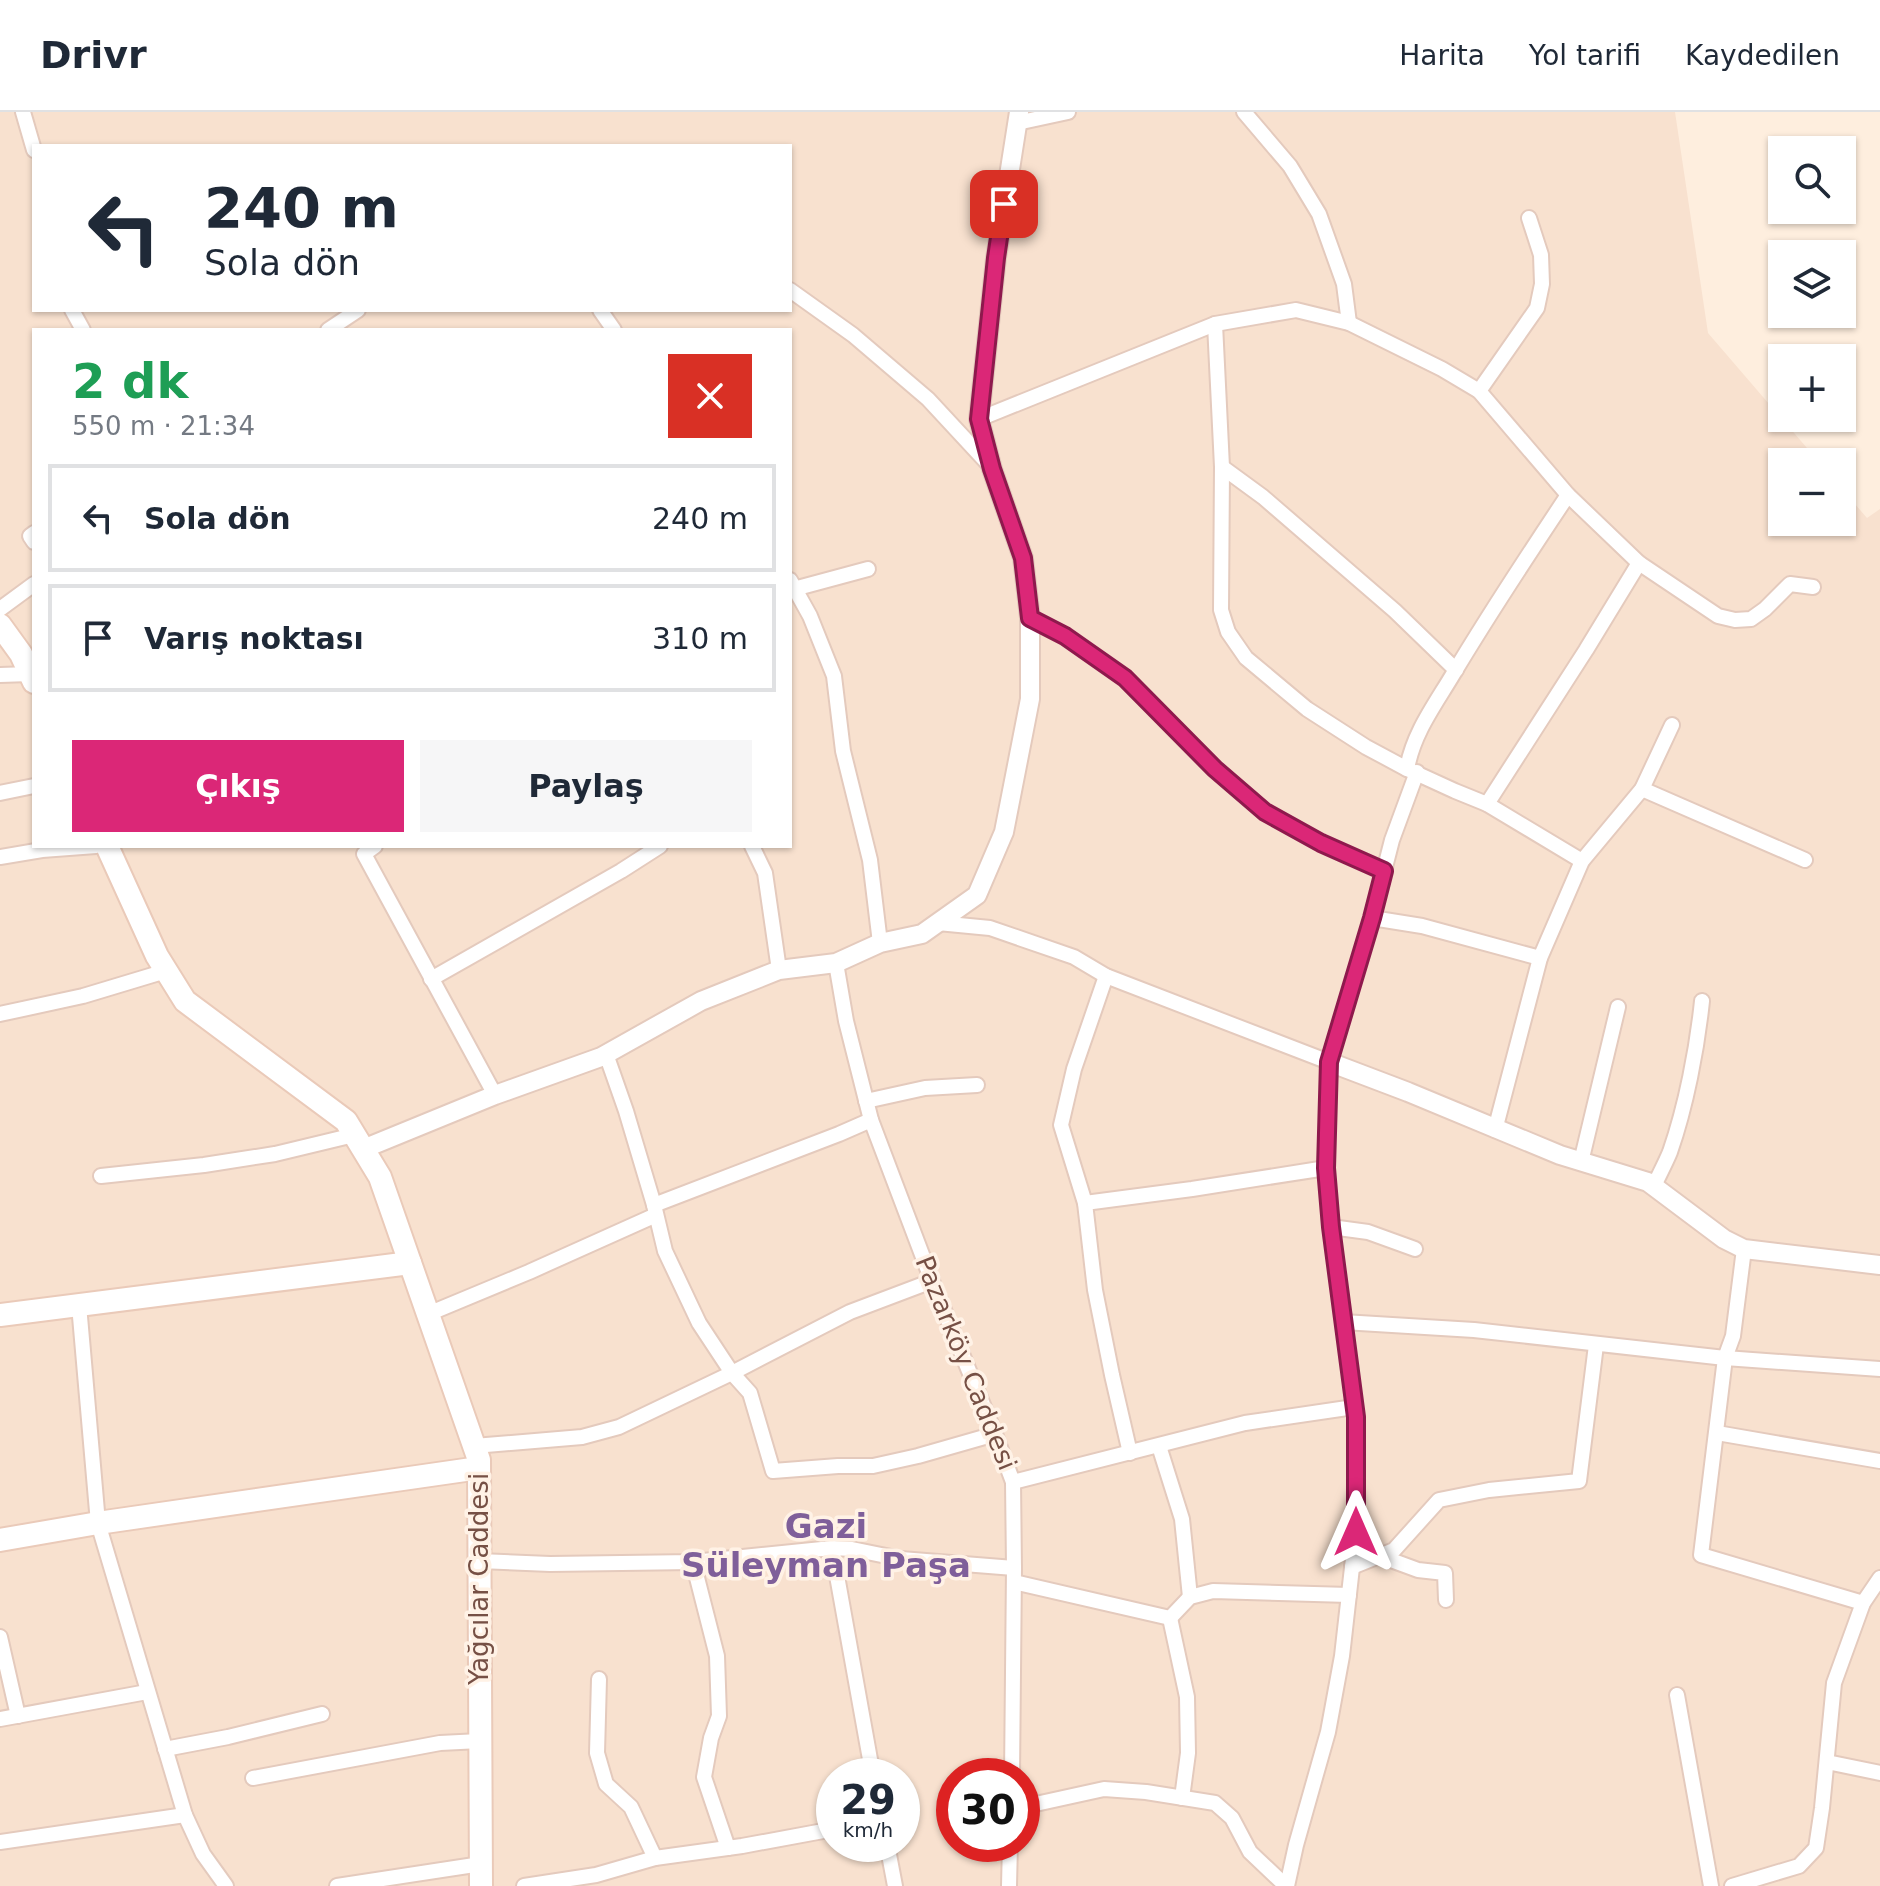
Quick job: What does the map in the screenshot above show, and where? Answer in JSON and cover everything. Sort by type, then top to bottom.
[{"type":"main road","points":[[0,625],[31,671]]},
{"type":"main road","name":"Yağcılar Caddesi","points":[[108,848],[157,956],[185,1001],[346,1121],[380,1177],[476,1457],[481,1875]]},
{"type":"main road","points":[[0,1315],[410,1263]]},
{"type":"main road","points":[[0,1540],[476,1457]]},
{"type":"street","points":[[23,112],[32,144]]},
{"type":"street","points":[[101,1176],[204,1165],[359,1142],[606,1054],[701,1001],[779,970],[836,963],[880,943],[922,934],[977,895],[1004,832],[1030,699],[1030,618],[1023,558],[992,469],[979,419],[996,258],[1018,117],[1068,112]]},
{"type":"street","points":[[1244,112],[1290,166],[1319,214],[1344,284],[1349,323]]},
{"type":"street","points":[[1479,391],[1537,308],[1542,284],[1541,255],[1529,218]]},
{"type":"street","points":[[792,291],[853,335],[928,399],[992,469]]},
{"type":"street","points":[[979,419],[1215,324],[1296,310],[1349,323],[1479,391],[1568,495],[1639,563],[1718,616],[1735,620],[1751,619],[1790,584],[1813,587]]},
{"type":"street","points":[[331,328],[355,312]]},
{"type":"street","points":[[1215,324],[1222,467],[1221,610],[1228,632],[1246,658],[1307,709],[1366,747],[1487,804],[1582,861]]},
{"type":"street","points":[[1222,467],[1263,497],[1395,611],[1456,670]]},
{"type":"street","points":[[1287,1886],[1328,1732],[1342,1656],[1356,1532],[1354,1407],[1326,1168],[1329,1062],[1412,770],[1411,748],[1496,603],[1568,495]]},
{"type":"street","points":[[1487,804],[1639,563]]},
{"type":"street","points":[[868,569],[792,586],[810,616],[834,676],[843,751],[870,860],[880,943]]},
{"type":"street","points":[[0,609],[32,585]]},
{"type":"street","points":[[1030,618],[1065,636],[1125,678],[1215,769],[1265,812],[1321,843],[1384,871]]},
{"type":"street","points":[[0,675],[31,671]]},
{"type":"street","points":[[1495,1130],[1540,958],[1582,861],[1642,789],[1672,725]]},
{"type":"street","points":[[0,793],[32,786]]},
{"type":"street","points":[[1642,789],[1805,860]]},
{"type":"street","points":[[0,857],[69,848]]},
{"type":"street","points":[[372,848],[364,854],[495,1095]]},
{"type":"street","points":[[431,979],[657,848]]},
{"type":"street","points":[[753,848],[765,873],[779,970]]},
{"type":"street","points":[[1372,918],[1422,926],[1540,958]]},
{"type":"street","points":[[938,923],[990,928],[1074,957],[1106,976],[1408,1092],[1495,1130],[1581,1162],[1648,1182],[1724,1239],[1744,1249],[1880,1265]]},
{"type":"street","name":"Pazarköy Caddesi","points":[[836,963],[846,1021],[871,1120],[1013,1482],[1012,1758]]},
{"type":"street","points":[[0,1014],[83,996],[166,971]]},
{"type":"street","points":[[1106,976],[1074,1069],[1061,1125],[1085,1203],[1095,1290],[1130,1453]]},
{"type":"street","points":[[1654,1186],[1669,1153],[1682,1105],[1698,1039],[1702,1001]]},
{"type":"street","points":[[1581,1162],[1618,1007]]},
{"type":"street","points":[[606,1054],[626,1111],[665,1251],[699,1323],[732,1373],[750,1393],[773,1471],[873,1466],[995,1434]]},
{"type":"street","points":[[866,1101],[925,1088],[977,1085]]},
{"type":"street","points":[[428,1314],[529,1272],[655,1210],[871,1120]]},
{"type":"street","points":[[1085,1203],[1326,1168]]},
{"type":"street","points":[[1331,1227],[1368,1232],[1415,1249]]},
{"type":"street","points":[[1744,1249],[1733,1336],[1725,1358],[1701,1555],[1863,1603]]},
{"type":"street","points":[[476,1457],[619,1427],[850,1312],[932,1281]]},
{"type":"street","points":[[79,1305],[98,1523],[185,1815],[203,1854],[226,1886]]},
{"type":"street","points":[[1343,1322],[1474,1330],[1725,1358],[1880,1369]]},
{"type":"street","points":[[1352,1567],[1394,1550],[1439,1500],[1489,1490],[1579,1481],[1596,1345]]},
{"type":"street","points":[[1013,1482],[1245,1423],[1354,1407]]},
{"type":"street","points":[[1717,1433],[1880,1461]]},
{"type":"street","points":[[1159,1446],[1182,1519],[1190,1597]]},
{"type":"street","points":[[479,1561],[550,1564],[693,1562],[832,1548],[852,1549],[1014,1575],[1170,1618]]},
{"type":"street","points":[[832,1548],[870,1758]]},
{"type":"street","points":[[1380,1556],[1418,1570],[1445,1573],[1446,1600]]},
{"type":"street","points":[[693,1562],[717,1656],[719,1716],[711,1738],[704,1777],[728,1848]]},
{"type":"street","points":[[1732,1886],[1799,1866],[1816,1848],[1834,1683],[1863,1603],[1880,1578]]},
{"type":"street","points":[[1170,1618],[1190,1597],[1213,1591],[1349,1595]]},
{"type":"street","points":[[1170,1618],[1187,1697],[1188,1753],[1182,1798]]},
{"type":"street","points":[[0,1637],[18,1716]]},
{"type":"street","points":[[599,1679],[597,1753],[606,1784],[631,1807],[655,1858]]},
{"type":"street","points":[[0,1719],[147,1692]]},
{"type":"street","points":[[1677,1695],[1711,1886]]},
{"type":"street","points":[[165,1749],[322,1714]]},
{"type":"street","points":[[253,1778],[440,1743],[480,1741]]},
{"type":"street","points":[[1827,1762],[1880,1773]]},
{"type":"street","points":[[1040,1803],[1104,1789],[1215,1803],[1232,1818],[1250,1852],[1287,1886]]},
{"type":"street","points":[[0,1842],[185,1815]]},
{"type":"street","points":[[524,1886],[596,1875],[655,1858],[816,1832]]},
{"type":"street","points":[[890,1862],[895,1886]]},
{"type":"street","points":[[1009,1886],[1010,1862]]},
{"type":"street","points":[[337,1886],[481,1875]]},
{"type":"shaded area","points":[[0,112],[1675,112],[1708,333],[1768,403],[1768,432],[1793,432],[1807,448],[1768,448],[1768,536],[1856,536],[1856,505],[1867,518],[1880,509],[1880,1886],[0,1886]]},
{"type":"district","name":"Gazi Süleyman Paşa","points":[[826,1546]]},
{"type":"route","points":[[1004,204],[979,419],[992,469],[1023,558],[1030,618],[1065,636],[1125,678],[1215,769],[1265,812],[1321,843],[1384,871],[1329,1062],[1326,1168],[1356,1417],[1356,1532]]}]
